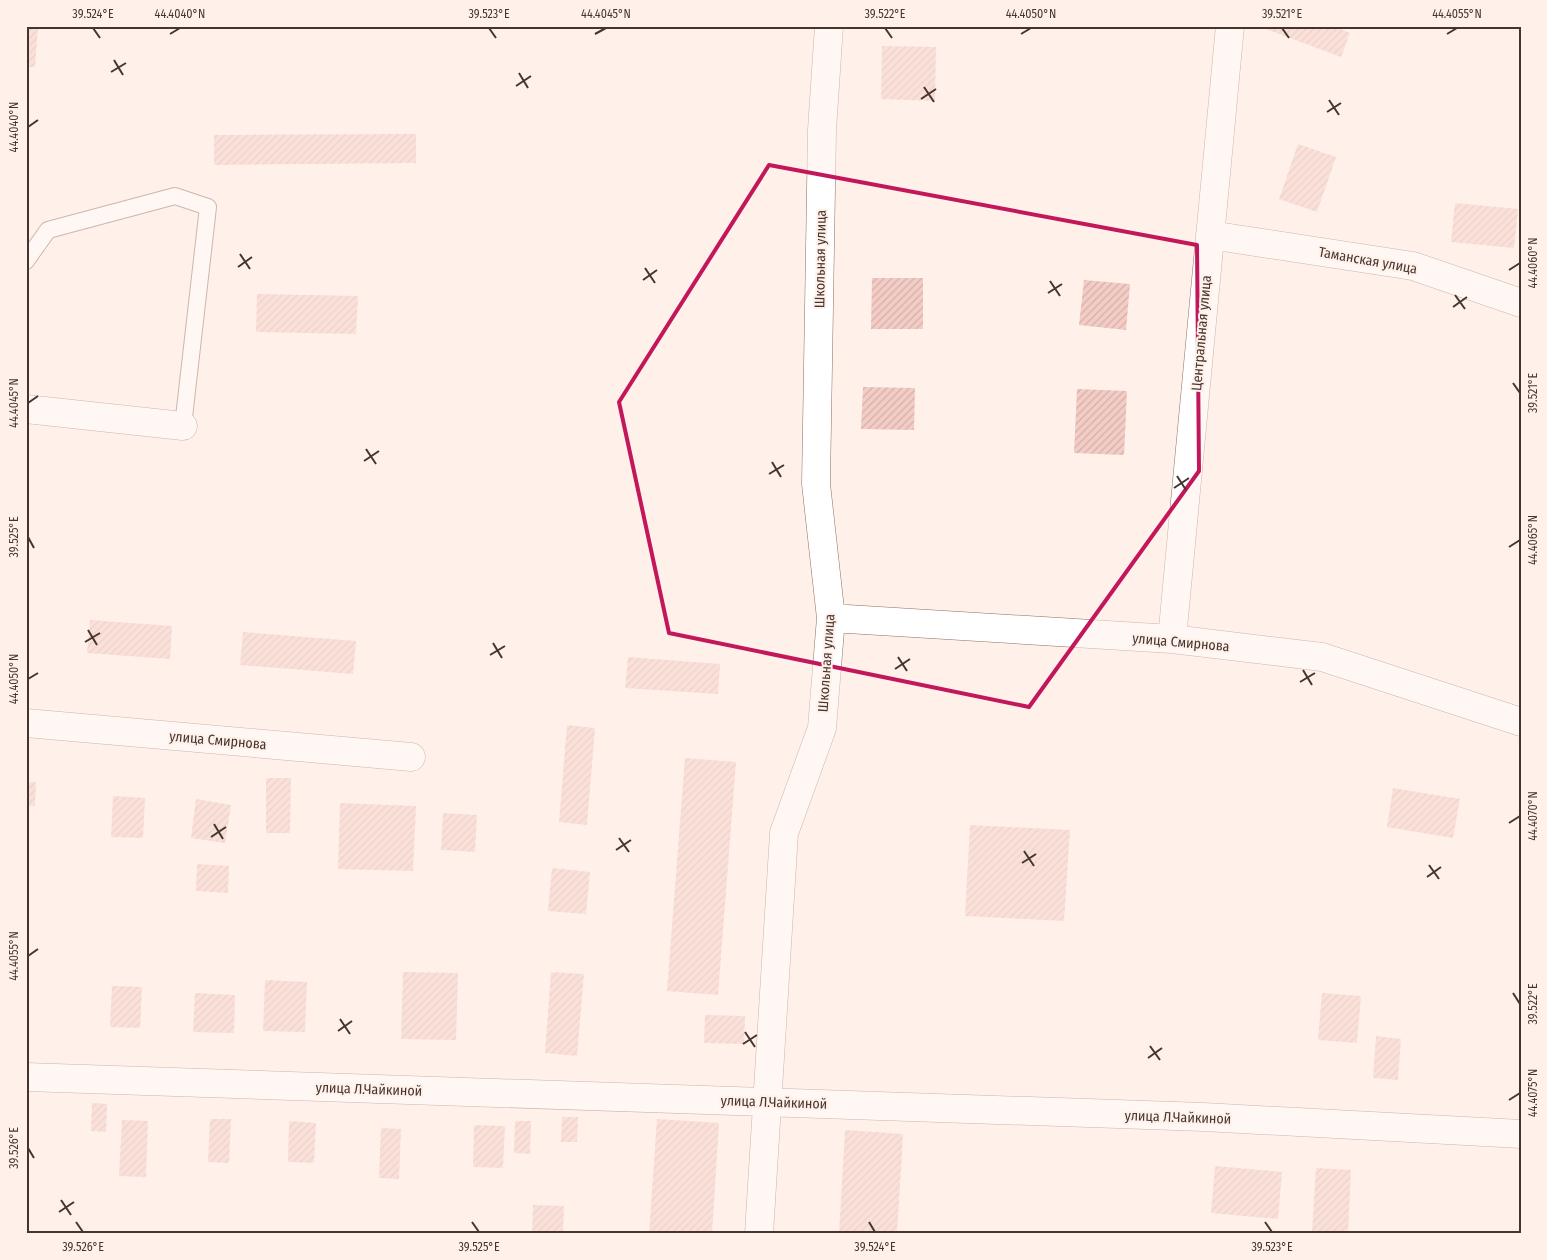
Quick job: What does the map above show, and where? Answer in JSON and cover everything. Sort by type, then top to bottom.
[{"type":"street","name":"Школьная улица","points":[[759,1234],[784,833],[822,728],[831,618],[816,484],[822,130],[828,26]]},
{"type":"street","name":"Центральная улица","points":[[1172,639],[1230,26]]},
{"type":"street","name":"Таманская улица","points":[[1210,235],[1413,266],[1521,302]]},
{"type":"street","points":[[26,409],[182,426]]},
{"type":"street","name":"улица Смирнова","points":[[831,618],[1172,639],[1322,658],[1521,722]]},
{"type":"street","name":"улица Смирнова","points":[[26,723],[411,757]]},
{"type":"street","name":"улица Л.Чайкиной","points":[[26,1078],[1204,1117],[1521,1134]]},
{"type":"lane","points":[[26,260],[48,230],[175,196],[208,207],[182,426]]},
{"type":"highlighted area","points":[[769,165],[1197,245],[1199,471],[1029,707],[669,633],[619,402]]},
{"type":"building","points":[[26,26],[38,26],[35,67],[26,67]]},
{"type":"building","points":[[1258,26],[1333,26],[1350,33],[1341,57]]},
{"type":"building","points":[[882,46],[936,47],[935,101],[881,99]]},
{"type":"building","points":[[416,134],[416,163],[214,165],[214,135]]},
{"type":"building","points":[[1298,144],[1336,157],[1317,212],[1279,199]]},
{"type":"building","points":[[1455,203],[1518,209],[1514,248],[1451,242]]},
{"type":"building","points":[[872,278],[923,278],[923,329],[871,329]]},
{"type":"building","points":[[1084,280],[1130,284],[1126,330],[1079,325]]},
{"type":"building","points":[[257,294],[358,296],[356,334],[256,332]]},
{"type":"building","points":[[863,387],[915,388],[914,430],[861,429]]},
{"type":"building","points":[[1077,389],[1127,391],[1124,455],[1074,453]]},
{"type":"building","points":[[90,620],[172,626],[170,659],[87,653]]},
{"type":"building","points":[[243,632],[356,641],[353,674],[240,665]]},
{"type":"building","points":[[628,657],[720,664],[718,694],[625,688]]},
{"type":"building","points":[[567,725],[595,728],[587,825],[559,822]]},
{"type":"building","points":[[685,758],[736,762],[718,995],[667,991]]},
{"type":"building","points":[[266,778],[291,778],[290,833],[266,833]]},
{"type":"building","points":[[26,782],[36,782],[35,806],[26,806]]},
{"type":"building","points":[[1393,788],[1460,799],[1453,838],[1387,827]]},
{"type":"building","points":[[113,796],[145,798],[143,838],[111,837]]},
{"type":"building","points":[[196,799],[231,805],[225,843],[191,838]]},
{"type":"building","points":[[340,803],[416,806],[413,871],[338,869]]},
{"type":"building","points":[[443,813],[477,815],[475,852],[441,850]]},
{"type":"building","points":[[970,825],[1070,830],[1064,921],[965,916]]},
{"type":"building","points":[[197,864],[229,866],[228,893],[196,891]]},
{"type":"building","points":[[552,868],[590,872],[586,914],[548,911]]},
{"type":"building","points":[[403,972],[458,973],[456,1040],[401,1039]]},
{"type":"building","points":[[551,972],[584,974],[577,1056],[545,1053]]},
{"type":"building","points":[[265,980],[307,982],[305,1032],[263,1031]]},
{"type":"building","points":[[112,986],[142,987],[140,1028],[110,1027]]},
{"type":"building","points":[[195,993],[235,995],[234,1033],[193,1032]]},
{"type":"building","points":[[1322,993],[1361,996],[1357,1043],[1318,1040]]},
{"type":"building","points":[[705,1015],[745,1016],[744,1044],[704,1043]]},
{"type":"building","points":[[1376,1036],[1401,1039],[1398,1080],[1373,1078]]},
{"type":"building","points":[[92,1103],[107,1104],[106,1132],[91,1131]]},
{"type":"building","points":[[562,1117],[578,1117],[577,1142],[561,1142]]},
{"type":"building","points":[[210,1119],[231,1119],[229,1163],[208,1162]]},
{"type":"building","points":[[657,1119],[719,1123],[712,1234],[649,1234]]},
{"type":"building","points":[[122,1120],[148,1121],[146,1177],[119,1176]]},
{"type":"building","points":[[289,1121],[316,1123],[314,1163],[288,1162]]},
{"type":"building","points":[[515,1121],[531,1121],[530,1154],[514,1153]]},
{"type":"building","points":[[474,1125],[505,1126],[503,1168],[473,1167]]},
{"type":"building","points":[[381,1128],[401,1129],[399,1179],[379,1178]]},
{"type":"building","points":[[845,1130],[903,1134],[897,1234],[839,1234]]},
{"type":"building","points":[[1215,1166],[1282,1172],[1278,1219],[1211,1213]]},
{"type":"building","points":[[1316,1168],[1351,1170],[1348,1234],[1312,1232]]},
{"type":"building","points":[[533,1205],[564,1206],[563,1234],[532,1234]]}]
